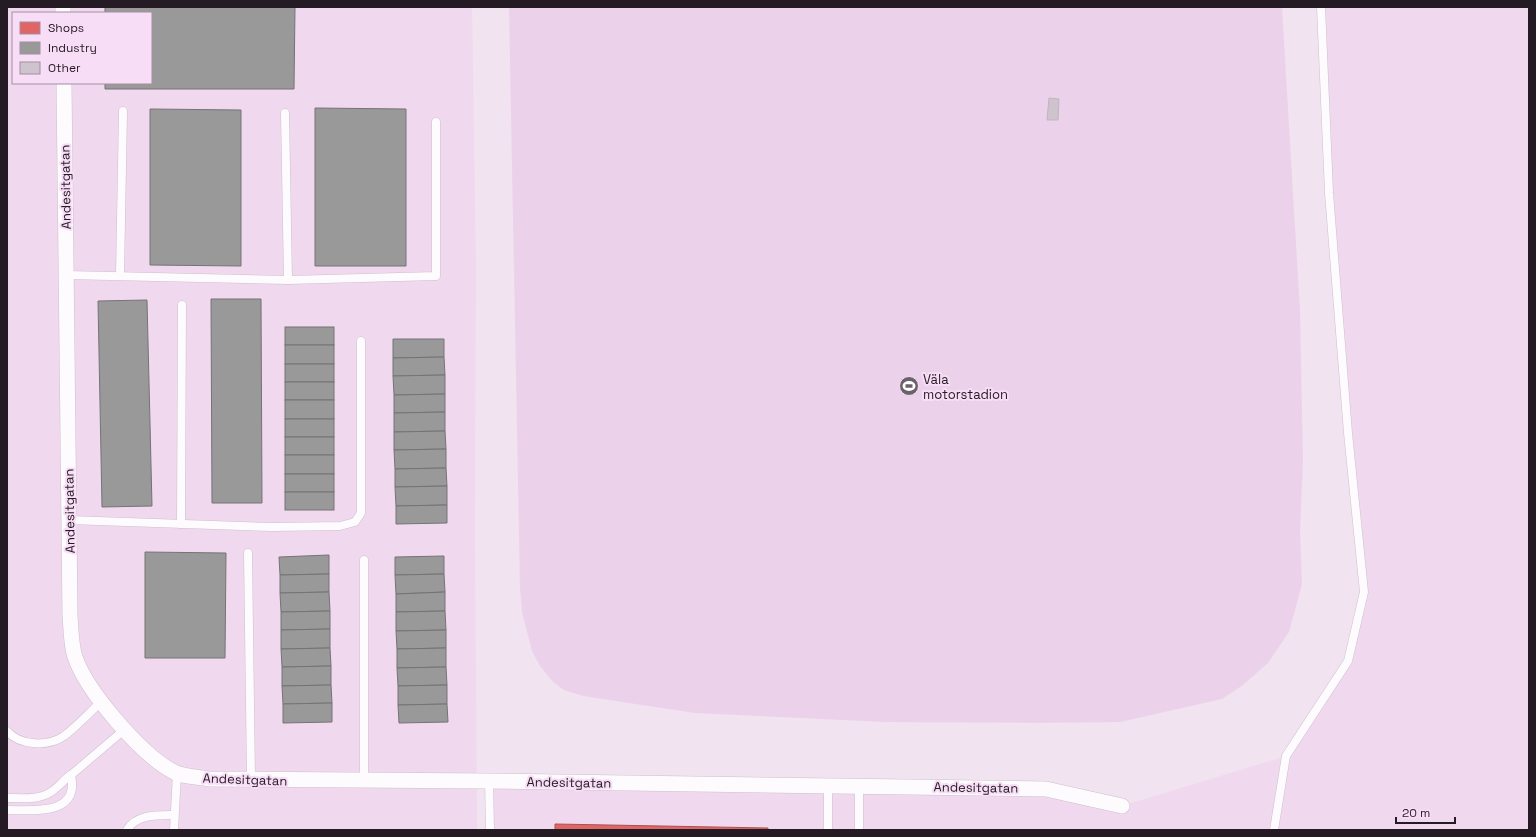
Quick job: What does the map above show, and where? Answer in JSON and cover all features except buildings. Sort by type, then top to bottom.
[{"type":"street","name":"Andesitgatan","points":[[64,84],[70,615],[74,656],[83,676],[101,702],[124,730],[155,757],[177,773],[209,779],[251,780],[489,781],[828,786],[859,785],[1046,789],[1122,806]]},
{"type":"lane","points":[[1274,830],[1286,756],[1348,661],[1364,592],[1348,433],[1329,193],[1321,7]]},
{"type":"lane","points":[[120,275],[123,111]]},
{"type":"lane","points":[[285,113],[288,280]]},
{"type":"lane","points":[[66,275],[120,275],[288,280],[436,276],[436,122]]},
{"type":"lane","points":[[181,524],[182,305]]},
{"type":"lane","points":[[69,520],[272,527],[340,526],[355,522],[361,513],[361,341]]},
{"type":"lane","points":[[248,553],[251,780]]},
{"type":"lane","points":[[364,560],[364,781]]},
{"type":"lane","points":[[7,731],[11,736],[23,742],[49,742],[63,736],[101,702]]},
{"type":"lane","points":[[7,798],[37,798],[52,792],[63,780],[71,775],[124,730]]},
{"type":"lane","points":[[174,830],[177,773]]},
{"type":"lane","points":[[7,810],[48,810],[62,805],[69,799],[74,787],[71,775]]},
{"type":"lane","points":[[489,781],[490,830]]},
{"type":"lane","points":[[859,785],[860,830]]},
{"type":"lane","points":[[828,786],[828,830]]},
{"type":"lane","points":[[127,830],[130,824],[143,818],[174,815]]},
{"type":"shaded area","points":[[7,7],[472,7],[476,263],[475,534],[477,830],[7,830]]},
{"type":"shaded area","name":"Väla motorstadion","points":[[509,7],[1282,7],[1300,311],[1303,461],[1300,530],[1302,584],[1289,632],[1268,663],[1243,685],[1222,699],[1120,722],[886,722],[695,713],[583,696],[564,690],[553,682],[540,666],[532,651],[522,612],[520,588]]},
{"type":"shaded area","points":[[1321,7],[1529,7],[1529,830],[489,830],[489,781],[1046,789],[1122,806],[1286,756],[1348,661],[1364,592],[1348,433]]},
{"type":"place","name":"Väla motorstadion","points":[[909,386]]}]
